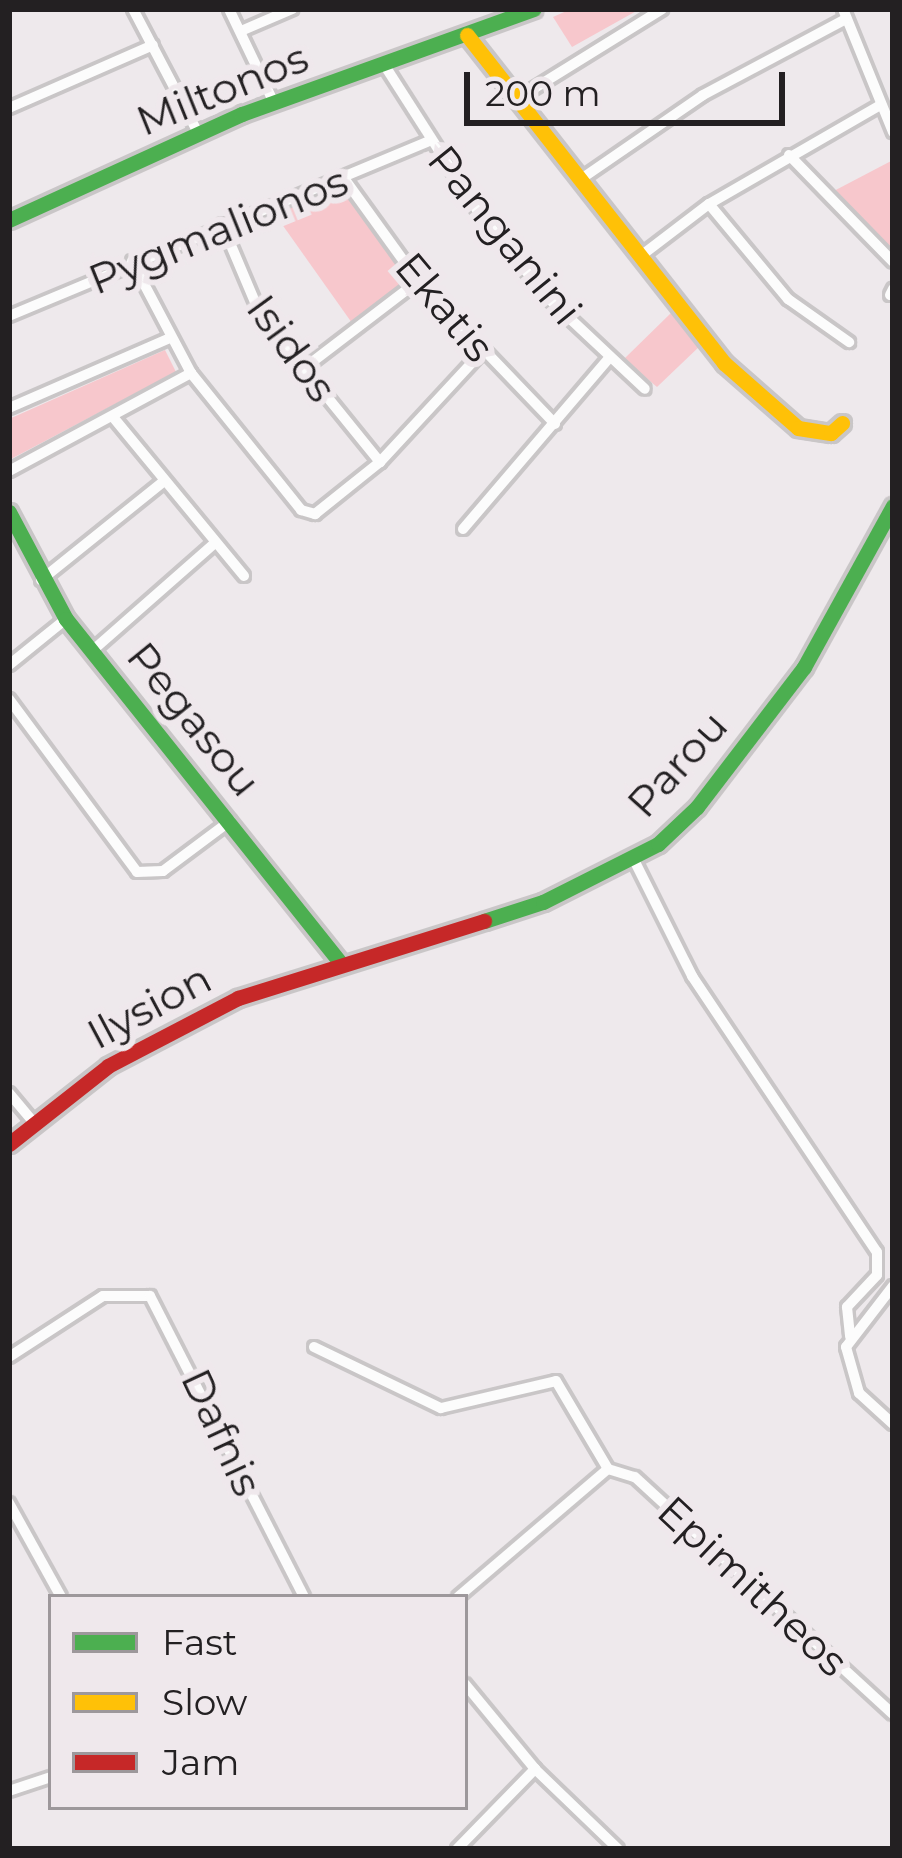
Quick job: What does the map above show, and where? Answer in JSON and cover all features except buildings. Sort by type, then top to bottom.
[{"type":"street","points":[[134,9],[198,133]]},
{"type":"street","points":[[229,9],[274,103]]},
{"type":"street","points":[[241,32],[292,9]]},
{"type":"street","name":"Miltonos","points":[[9,220],[198,133],[534,9]]},
{"type":"street","points":[[517,99],[662,9]]},
{"type":"street","points":[[581,179],[703,94],[843,15],[893,132]]},
{"type":"street","points":[[466,35],[724,363],[798,428],[832,433],[842,423]]},
{"type":"street","points":[[9,108],[153,45]]},
{"type":"street","name":"Panganini","points":[[385,65],[427,142],[548,297],[645,389]]},
{"type":"street","points":[[642,255],[709,205],[879,106]]},
{"type":"street","name":"Pygmalionos","points":[[9,316],[222,224],[346,181],[427,142]]},
{"type":"street","points":[[789,155],[893,262]]},
{"type":"street","name":"Ekatis","points":[[346,181],[418,281],[481,354],[555,424]]},
{"type":"street","points":[[709,205],[788,299],[849,342]]},
{"type":"street","name":"Isidos","points":[[222,224],[260,314],[380,461]]},
{"type":"street","points":[[132,261],[168,339],[191,373],[301,510],[315,514],[380,461],[481,354]]},
{"type":"street","points":[[303,369],[418,281]]},
{"type":"street","points":[[9,408],[168,339]]},
{"type":"street","points":[[463,529],[609,358]]},
{"type":"street","points":[[9,471],[191,373]]},
{"type":"street","points":[[113,417],[244,576]]},
{"type":"street","points":[[41,580],[164,482]]},
{"type":"street","name":"Parou","points":[[340,962],[543,902],[634,860],[697,808],[804,667],[893,506]]},
{"type":"street","name":"Pegasou","points":[[9,512],[66,620],[231,820],[340,962]]},
{"type":"street","points":[[92,651],[214,544]]},
{"type":"street","points":[[9,665],[66,620]]},
{"type":"street","points":[[9,699],[137,872],[163,871],[231,820]]},
{"type":"street","points":[[634,860],[692,976],[877,1252],[878,1275],[847,1307],[848,1372],[893,1424]]},
{"type":"street","name":"Ilysion","points":[[9,1144],[108,1066],[189,1021],[340,962]]},
{"type":"street","points":[[9,1093],[34,1123]]},
{"type":"street","points":[[850,1337],[893,1286]]},
{"type":"street","name":"Dafnis","points":[[9,1357],[121,1290],[150,1296],[166,1316],[303,1594]]},
{"type":"street","points":[[314,1347],[440,1408],[556,1381],[608,1469],[462,1594]]},
{"type":"street","name":"Epimitheos","points":[[608,1469],[635,1477],[893,1714]]},
{"type":"street","points":[[9,1503],[59,1594]]},
{"type":"street","points":[[468,1688],[535,1769],[618,1849]]},
{"type":"street","points":[[457,1849],[535,1769]]},
{"type":"street","points":[[9,1791],[48,1779]]},
{"type":"shaded area","points":[[571,9],[640,9],[572,47],[553,17]]},
{"type":"shaded area","points":[[893,160],[893,253],[830,193]]},
{"type":"shaded area","points":[[343,189],[408,280],[352,323],[274,213]]},
{"type":"shaded area","points":[[672,312],[702,344],[657,387],[624,359]]},
{"type":"shaded area","points":[[165,350],[176,372],[9,460],[9,419]]},
{"type":"traffic: fast","points":[[9,220],[242,114],[534,9]]},
{"type":"traffic: fast","points":[[484,921],[543,902],[658,844],[697,807],[804,667],[893,506]]},
{"type":"traffic: fast","points":[[9,512],[66,619],[340,962]]},
{"type":"traffic: slow","points":[[467,35],[724,363],[798,428],[831,433],[842,423]]},
{"type":"traffic: jam","points":[[9,1144],[108,1066],[238,998],[484,921]]}]
